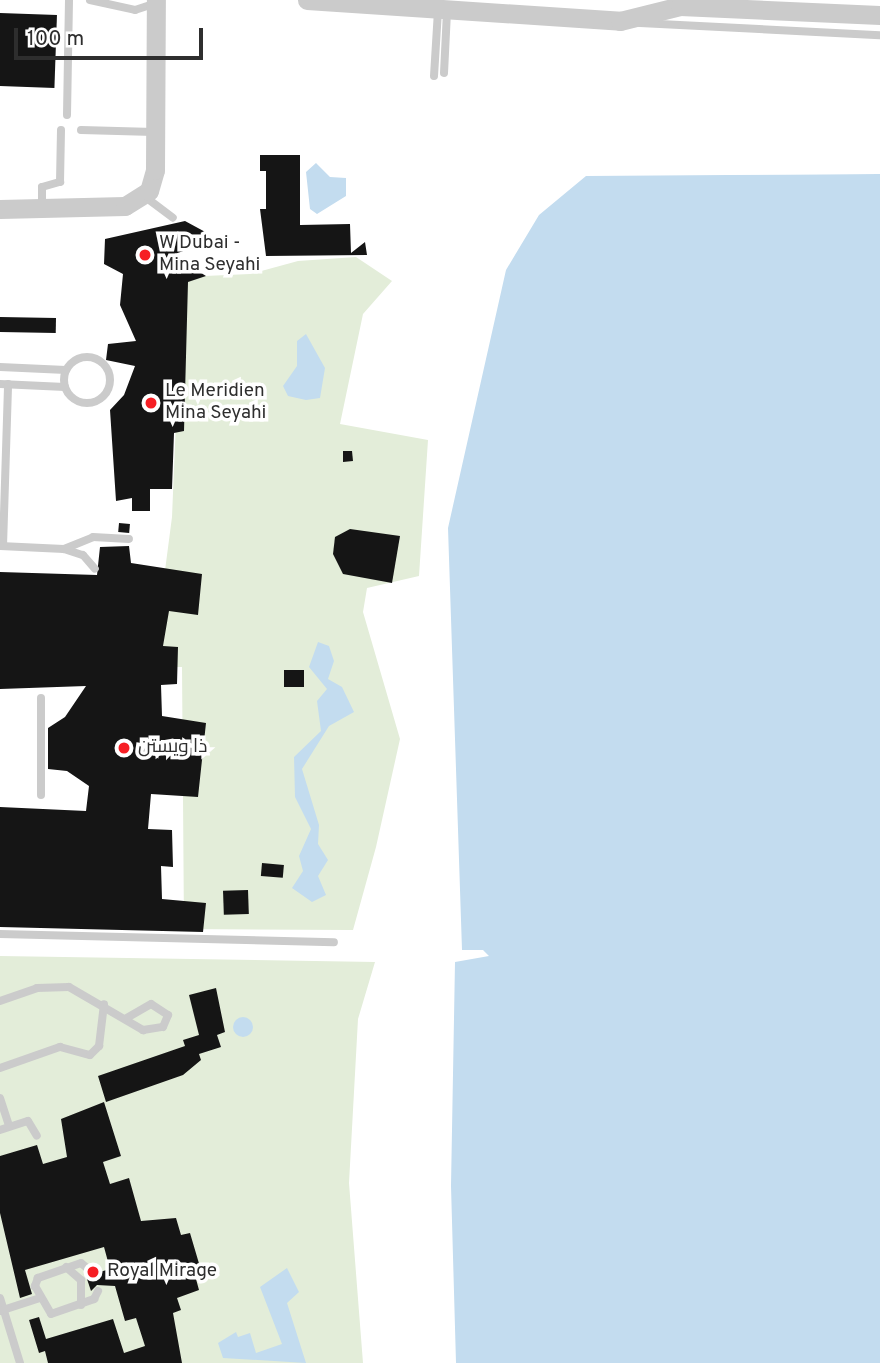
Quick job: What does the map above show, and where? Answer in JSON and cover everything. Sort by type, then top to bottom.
[{"type":"street","points":[[307,0],[620,21],[680,6],[880,15]]},
{"type":"street","points":[[0,209],[125,206],[144,197],[154,177],[156,1]]},
{"type":"lane","points":[[66,116],[69,0]]},
{"type":"lane","points":[[90,0],[138,10],[156,1]]},
{"type":"lane","points":[[442,11],[444,73]]},
{"type":"lane","points":[[434,76],[442,11]]},
{"type":"lane","points":[[620,21],[880,35]]},
{"type":"lane","points":[[42,208],[42,187],[60,182],[61,130]]},
{"type":"lane","points":[[81,130],[154,132]]},
{"type":"lane","points":[[144,197],[173,218]]},
{"type":"lane","points":[[4,384],[65,387],[87,403],[110,386],[99,359],[79,358],[66,370],[65,387]]},
{"type":"lane","points":[[66,370],[2,367],[1,546],[64,549],[83,555],[95,569]]},
{"type":"lane","points":[[64,549],[93,537],[129,539]]},
{"type":"lane","points":[[41,698],[41,795]]},
{"type":"lane","points":[[0,934],[334,942]]},
{"type":"lane","points":[[0,1001],[53,986],[84,992],[127,1018],[150,1031],[163,1027],[168,1015],[151,1004],[127,1018]]},
{"type":"lane","points":[[0,1068],[54,1048],[90,1055],[99,1046],[104,1004]]},
{"type":"lane","points":[[0,1098],[4,1128],[28,1121],[37,1136]]},
{"type":"lane","points":[[92,1272],[83,1264],[37,1278],[40,1298],[51,1314],[81,1305],[98,1291]]},
{"type":"lane","points":[[66,1268],[81,1280],[81,1305]]},
{"type":"lane","points":[[0,1298],[20,1363]]},
{"type":"lane","points":[[3,1310],[40,1298]]},
{"type":"green space","points":[[356,257],[392,281],[363,314],[340,424],[428,440],[419,576],[367,588],[363,612],[400,739],[376,847],[353,930],[184,929],[182,667],[139,667],[155,647],[172,517],[182,277],[250,274],[298,261]]},
{"type":"green space","points":[[0,956],[375,962],[358,1019],[349,1183],[363,1363],[0,1363]]},
{"type":"water","points":[[316,163],[330,177],[346,178],[346,196],[317,214],[310,209],[306,172]]},
{"type":"water","points":[[880,174],[880,1363],[456,1363],[451,1186],[455,962],[489,956],[483,950],[462,950],[448,528],[506,270],[539,215],[586,176]]},
{"type":"water","points":[[306,334],[325,368],[320,398],[306,400],[288,396],[283,386],[297,366],[297,341]]},
{"type":"water","points":[[318,642],[329,646],[334,661],[328,679],[342,687],[354,712],[329,726],[302,769],[319,825],[318,844],[328,860],[318,876],[326,895],[312,902],[292,888],[303,871],[299,856],[311,829],[295,797],[294,757],[321,731],[317,701],[327,689],[309,667]]},
{"type":"water","points":[[243,1017],[250,1020],[253,1027],[250,1034],[243,1037],[236,1034],[233,1027],[236,1020]]},
{"type":"water","points":[[287,1268],[299,1292],[287,1303],[306,1363],[223,1358],[218,1343],[236,1332],[238,1337],[250,1333],[256,1353],[282,1344],[260,1287]]},
{"type":"pier","points":[[642,171],[880,171],[880,174],[580,175]]},
{"type":"building","points":[[0,13],[57,15],[54,88],[0,86]]},
{"type":"building","points":[[260,155],[300,155],[300,225],[350,224],[351,253],[365,242],[367,255],[266,256],[260,209],[266,209],[266,171],[260,171]]},
{"type":"building","name":"Le Meridien Mina Seyahi","points":[[185,221],[209,234],[203,244],[172,255],[206,276],[188,282],[184,431],[174,433],[172,489],[150,489],[150,511],[132,511],[132,498],[116,501],[110,410],[124,395],[135,366],[106,360],[108,344],[136,341],[120,305],[123,274],[104,264],[105,239]]},
{"type":"building","points":[[0,317],[56,318],[56,333],[0,332]]},
{"type":"building","points":[[343,451],[352,451],[353,461],[343,462]]},
{"type":"building","points":[[119,523],[130,524],[129,533],[118,532]]},
{"type":"building","points":[[350,529],[400,536],[392,583],[343,574],[333,554],[335,537]]},
{"type":"building","name":"ذا ويستن","points":[[129,546],[131,563],[202,574],[198,615],[169,611],[163,646],[178,647],[177,684],[161,685],[162,716],[206,723],[198,797],[151,794],[148,829],[172,830],[173,867],[161,866],[162,899],[206,903],[203,932],[0,927],[0,807],[86,811],[89,786],[67,771],[48,769],[48,728],[65,717],[86,686],[0,689],[0,572],[97,575],[100,547]]},
{"type":"building","points":[[284,670],[304,670],[304,687],[284,687]]},
{"type":"building","points":[[262,863],[284,865],[283,878],[261,876]]},
{"type":"building","points":[[248,890],[249,914],[224,915],[223,891]]},
{"type":"building","points":[[216,988],[225,1032],[217,1035],[221,1047],[199,1054],[201,1060],[183,1075],[106,1102],[98,1076],[185,1046],[183,1040],[199,1035],[189,995]]},
{"type":"building","points":[[104,1102],[121,1156],[103,1162],[110,1184],[129,1178],[141,1221],[176,1218],[181,1235],[190,1233],[203,1277],[196,1279],[199,1290],[177,1298],[181,1310],[173,1313],[182,1363],[48,1363],[45,1351],[39,1353],[29,1320],[39,1317],[46,1339],[113,1319],[124,1353],[145,1346],[136,1318],[125,1321],[115,1286],[97,1285],[91,1291],[86,1276],[110,1269],[104,1247],[25,1270],[32,1294],[20,1298],[0,1213],[0,1156],[37,1145],[43,1164],[67,1157],[61,1119]]},
{"type":"place","name":"W Dubai - Mina Seyahi","points":[[145,255]]},
{"type":"place","name":"Le Meridien Mina Seyahi","points":[[151,403]]},
{"type":"place","name":"ذا ويستن","points":[[124,748]]},
{"type":"place","name":"Royal Mirage","points":[[93,1272]]}]
